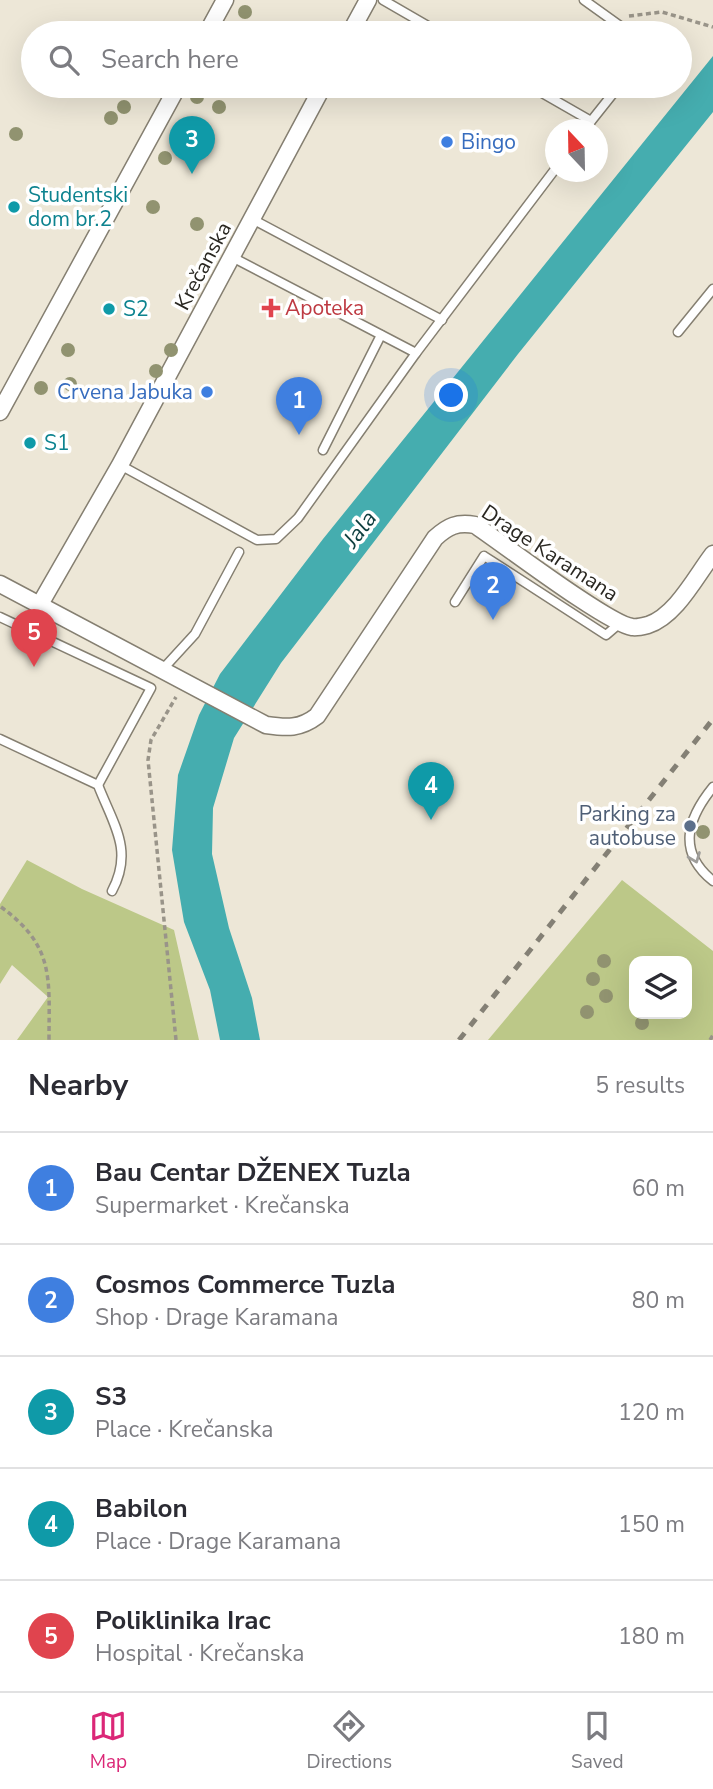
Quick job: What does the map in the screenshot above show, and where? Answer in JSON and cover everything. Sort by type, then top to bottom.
[{"type":"street","points":[[214,21],[225,0]]},
{"type":"street","points":[[357,21],[368,0]]},
{"type":"street","points":[[0,412],[171,98]]},
{"type":"street","name":"Krečanska","points":[[39,606],[120,465],[317,98]]},
{"type":"street","name":"Drage Karamana","points":[[184,683],[266,725],[289,728],[305,725],[317,716],[435,538],[447,526],[461,522],[475,524],[620,623],[634,628],[649,625],[665,615],[713,554]]},
{"type":"street","points":[[0,584],[184,683]]},
{"type":"lane","points":[[383,0],[419,21]]},
{"type":"lane","points":[[584,0],[613,21]]},
{"type":"lane","points":[[551,98],[588,119]]},
{"type":"lane","points":[[593,119],[609,98]]},
{"type":"lane","points":[[120,465],[257,540],[276,539],[298,518],[416,353],[545,181]]},
{"type":"lane","points":[[252,219],[442,320]]},
{"type":"lane","points":[[232,257],[416,353]]},
{"type":"lane","points":[[678,332],[713,289]]},
{"type":"lane","points":[[323,450],[381,335]]},
{"type":"lane","points":[[162,670],[195,634],[239,552]]},
{"type":"lane","points":[[455,603],[484,556],[606,635],[620,623]]},
{"type":"lane","points":[[0,617],[151,688],[98,785]]},
{"type":"lane","points":[[0,739],[98,785],[122,842],[121,873],[112,891]]},
{"type":"lane","points":[[713,787],[699,804],[689,830],[696,862],[701,871],[713,881]]},
{"type":"path","points":[[618,8],[629,16],[662,12],[713,27]]},
{"type":"path","points":[[176,1040],[148,760],[152,740],[184,683]]},
{"type":"path","points":[[1,907],[37,939],[49,983],[49,1040]]},
{"type":"path","points":[[710,1040],[713,1035]]},
{"type":"green space","points":[[27,860],[82,889],[174,930],[199,1040],[17,1040],[48,997],[12,965],[0,984],[0,904]]},
{"type":"green space","points":[[622,880],[713,951],[713,1040],[488,1040]]},
{"type":"water","name":"Jala","points":[[713,56],[713,112],[518,354],[281,663],[234,738],[213,808],[212,854],[229,928],[252,998],[260,1040],[220,1040],[210,990],[184,922],[172,850],[178,775],[199,715],[220,674],[323,539],[679,98],[692,98],[692,82]]},
{"type":"railway","points":[[459,1040],[713,719]]},
{"type":"place","name":"Bingo","points":[[447,142]]},
{"type":"place","name":"S3","points":[[192,174]]},
{"type":"place","name":"Studentski dom br.2","points":[[14,207]]},
{"type":"place","name":"Apoteka","points":[[271,308]]},
{"type":"place","name":"S2","points":[[109,309]]},
{"type":"place","name":"Crvena Jabuka","points":[[207,392]]},
{"type":"place","name":"Bau Centar DŽENEX Tuzla","points":[[299,435]]},
{"type":"place","name":"S1","points":[[30,443]]},
{"type":"place","name":"Cosmos Commerce Tuzla","points":[[493,620]]},
{"type":"place","name":"Poliklinika Irac","points":[[34,667]]},
{"type":"place","name":"Babilon","points":[[431,820]]},
{"type":"place","name":"Parking za autobuse","points":[[690,826]]}]
